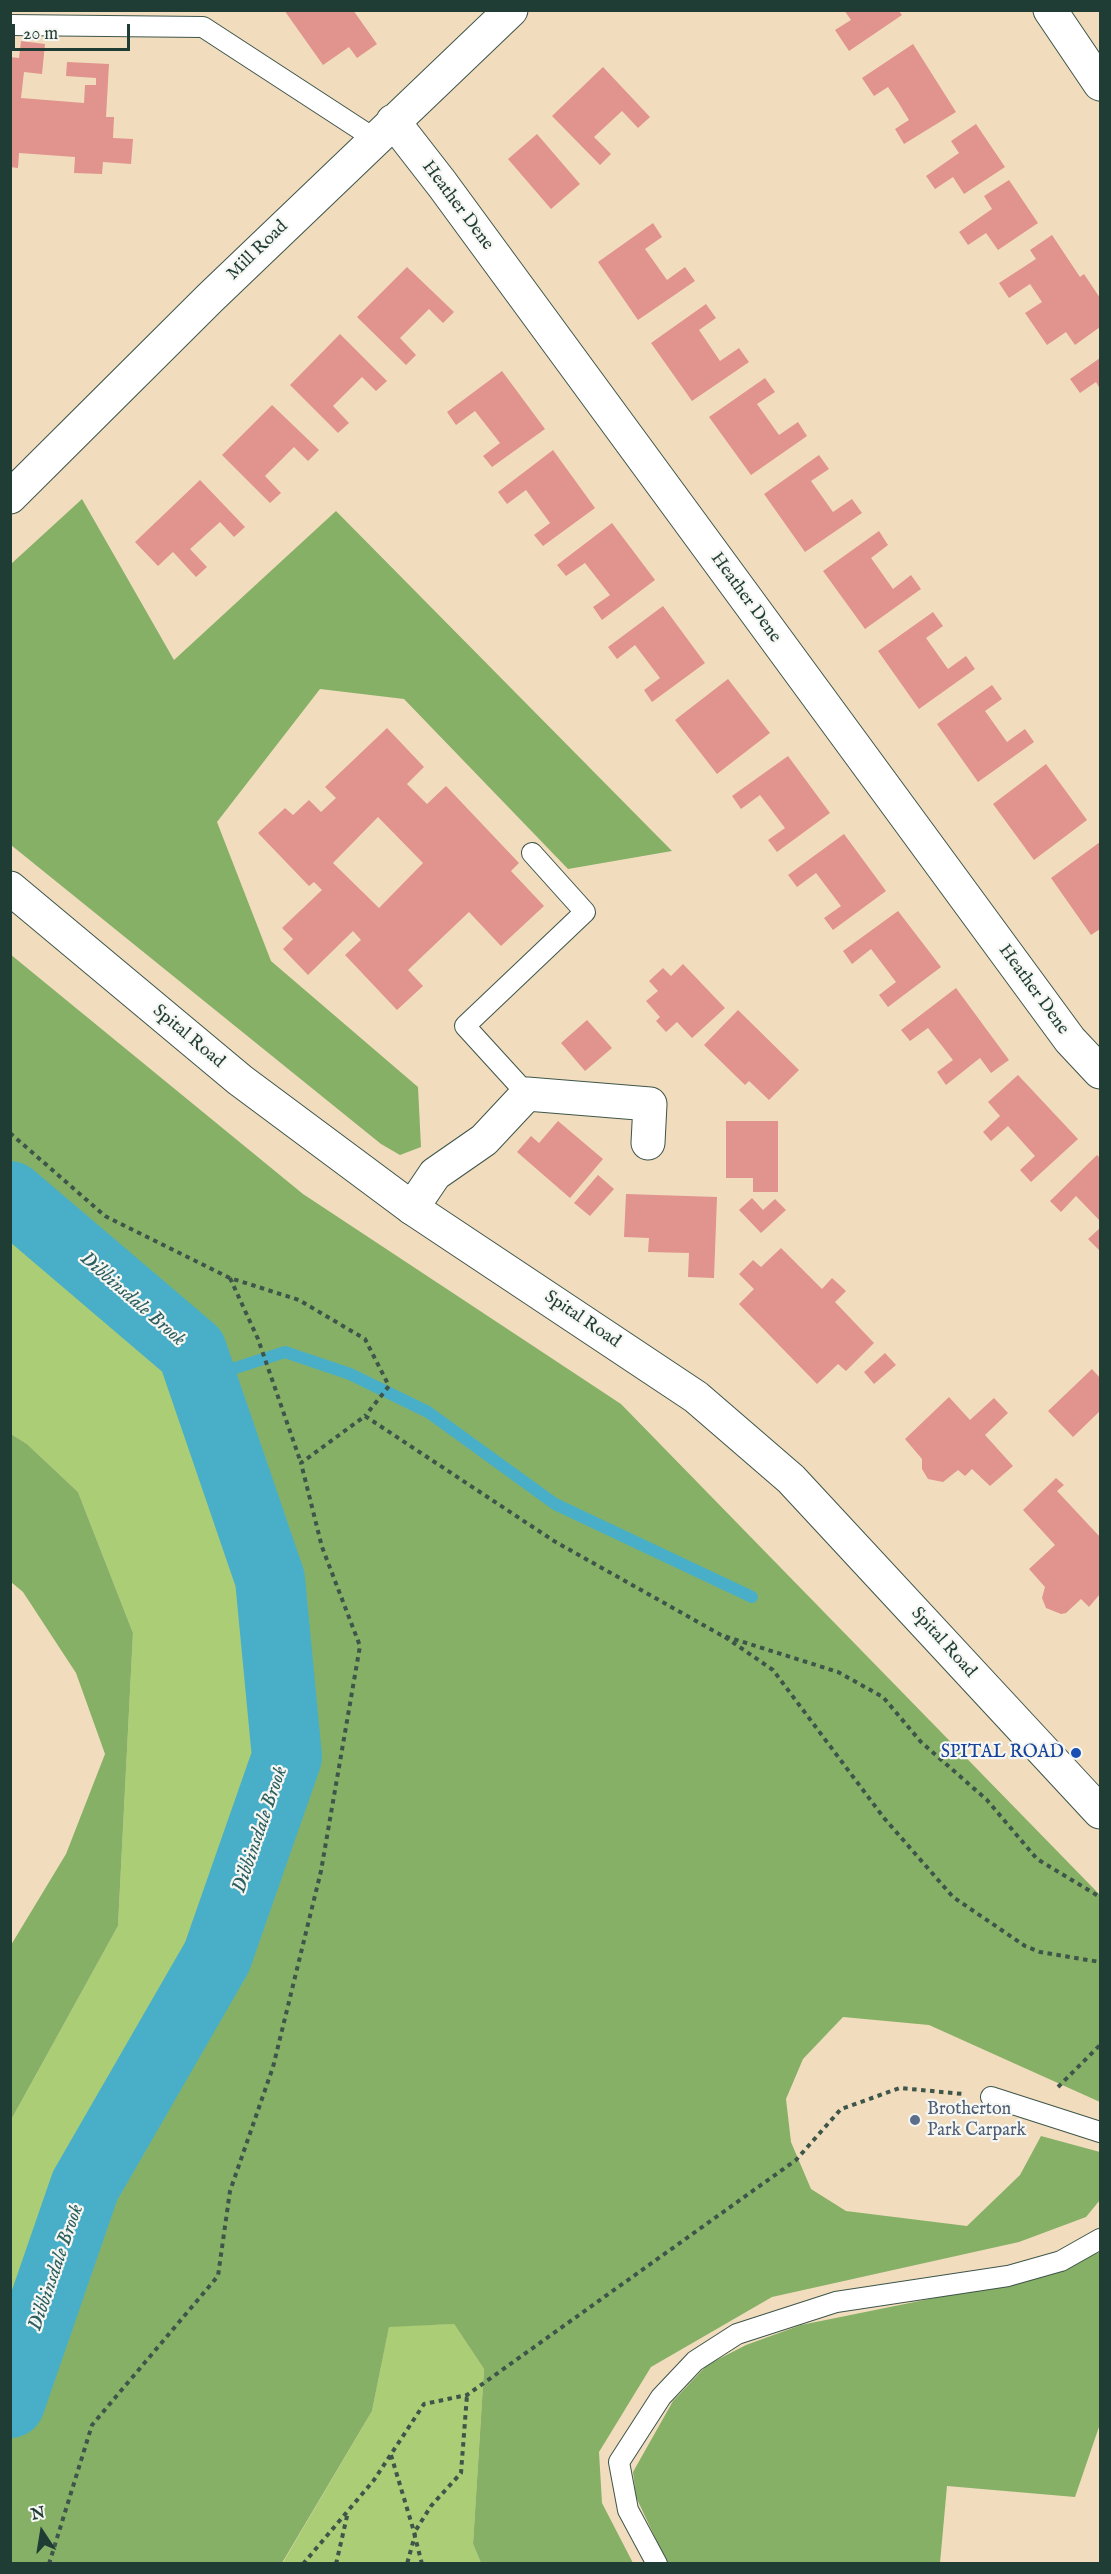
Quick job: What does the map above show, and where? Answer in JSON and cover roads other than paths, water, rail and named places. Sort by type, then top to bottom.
[{"type":"main road","name":"Mill Road","points":[[10,497],[210,298],[511,10]]},
{"type":"main road","points":[[1050,10],[1101,84]]},
{"type":"main road","name":"Heather Dene","points":[[384,130],[442,184],[1070,1040],[1101,1072]]},
{"type":"main road","name":"Spital Road","points":[[10,888],[240,1080],[411,1208],[696,1397],[791,1479],[1101,1812]]},
{"type":"main road","points":[[411,1208],[435,1174],[484,1140],[526,1094],[650,1104],[648,1143]]},
{"type":"lane","points":[[10,25],[203,27],[384,130]]},
{"type":"lane","points":[[526,1094],[465,1026],[585,912],[532,853]]},
{"type":"lane","points":[[991,2097],[1101,2132]]},
{"type":"lane","points":[[657,2564],[628,2510],[619,2462],[661,2397],[695,2361],[737,2334],[836,2302],[1008,2276],[1061,2261],[1101,2239]]},
{"type":"waterway","name":"Dibbinsdale Brook","points":[[10,1196],[192,1351],[270,1579],[287,1757],[217,1957],[85,2186],[10,2403]]},
{"type":"waterway","points":[[201,1379],[285,1352],[350,1374],[428,1412],[555,1504],[752,1597]]},
{"type":"place","name":"SPITAL ROAD","points":[[1076,1753]]},
{"type":"place","name":"Brotherton Park Carpark","points":[[915,2120]]}]
